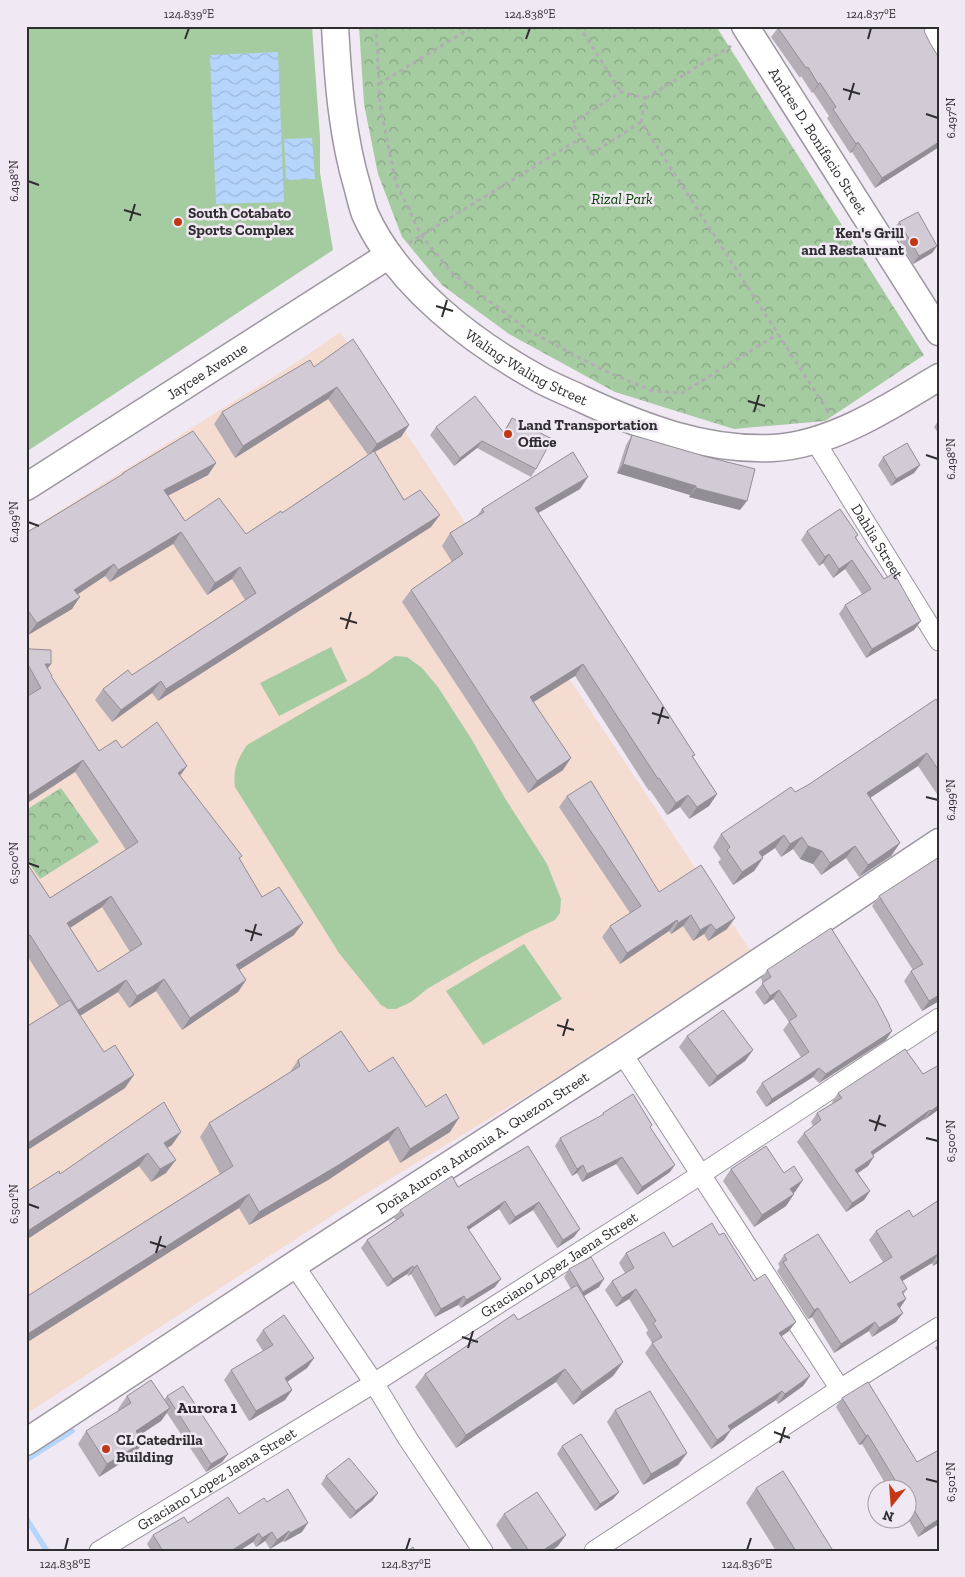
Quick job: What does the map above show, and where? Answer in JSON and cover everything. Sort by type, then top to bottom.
[{"type":"street","name":"Waling-Waling Street","points":[[335,26],[341,111],[350,164],[365,214],[389,255],[426,297],[474,338],[539,379],[625,420],[679,437],[730,446],[774,448],[815,441],[868,418],[939,377]]},
{"type":"street","points":[[924,26],[939,48]]},
{"type":"street","name":"Andres D. Bonifacio Street","points":[[753,29],[939,332]]},
{"type":"street","name":"Jaycee Avenue","points":[[26,487],[389,255]]},
{"type":"street","name":"Dahlia Street","points":[[815,441],[939,641]]},
{"type":"street","name":"Doña Aurora Antonia A. Quezon Street","points":[[26,1442],[294,1265],[622,1053],[939,842]]},
{"type":"street","name":"Graciano Lopez Jaena Street","points":[[99,1551],[374,1383],[700,1175],[939,1018]]},
{"type":"street","points":[[622,1053],[840,1389]]},
{"type":"street","points":[[294,1265],[374,1383],[408,1439],[483,1551]]},
{"type":"street","points":[[594,1551],[840,1389],[939,1327]]},
{"type":"path","points":[[376,26],[380,106],[396,183],[421,236],[451,272],[530,331],[605,371],[652,391],[682,393],[778,334]]},
{"type":"path","points":[[379,84],[474,26]]},
{"type":"path","points":[[579,26],[621,92],[646,98]]},
{"type":"path","points":[[753,29],[646,98],[641,122],[840,430]]},
{"type":"path","points":[[621,92],[572,124],[581,138],[592,154],[641,122]]},
{"type":"path","points":[[389,255],[581,138]]},
{"type":"shaded area","points":[[340,332],[750,950],[556,1078],[362,1196],[26,1414],[26,532],[300,360]]},
{"type":"green space","name":"South Cotabato Sports Complex","points":[[26,26],[312,26],[320,138],[320,173],[333,250],[26,452]]},
{"type":"green space","name":"Rizal Park","points":[[359,26],[716,26],[924,355],[825,421],[734,429],[615,392],[509,334],[442,285],[402,237],[378,174],[364,104]]},
{"type":"green space","points":[[331,647],[347,681],[279,716],[260,683]]},
{"type":"green space","points":[[395,656],[407,657],[422,668],[438,687],[547,864],[561,899],[560,913],[555,920],[480,958],[427,989],[411,1002],[396,1009],[388,1009],[381,1005],[339,953],[235,787],[235,770],[238,760],[247,745],[368,675]]},
{"type":"green space","points":[[61,788],[99,842],[40,879],[26,859],[26,810]]},
{"type":"green space","points":[[524,944],[562,999],[483,1045],[446,991]]},
{"type":"water","points":[[278,52],[284,202],[216,204],[210,55]]},
{"type":"water","points":[[312,138],[315,179],[286,180],[284,139]]},
{"type":"building","points":[[780,26],[923,26],[939,58],[939,142],[882,178],[858,142],[856,144],[833,109],[836,107],[820,83],[818,84],[808,67],[806,68],[778,28]]},
{"type":"building","points":[[918,212],[937,246],[919,256],[899,222]]},
{"type":"building","points":[[353,339],[409,425],[377,444],[337,387],[243,446],[222,412],[310,360],[314,367]]},
{"type":"building","points":[[475,396],[504,433],[512,418],[552,439],[536,469],[482,441],[460,458],[436,427]]},
{"type":"building","points":[[193,431],[216,463],[164,490],[185,521],[219,498],[246,534],[281,511],[282,513],[374,451],[404,500],[420,490],[440,515],[166,689],[161,681],[121,710],[103,689],[128,670],[132,675],[256,593],[240,567],[215,583],[181,532],[118,570],[114,564],[74,590],[80,597],[37,623],[26,608],[26,533]]},
{"type":"building","points":[[632,435],[755,469],[747,501],[696,488],[696,486],[623,464]]},
{"type":"building","points":[[907,443],[920,465],[896,479],[883,457]]},
{"type":"building","points":[[573,452],[588,477],[535,508],[695,755],[692,756],[717,794],[697,807],[688,795],[676,803],[658,779],[583,664],[530,697],[571,758],[537,781],[411,590],[463,554],[450,533],[484,512],[482,509]]},
{"type":"building","points":[[840,509],[858,535],[855,537],[884,579],[894,573],[921,621],[872,649],[845,605],[871,589],[852,560],[839,569],[829,554],[825,557],[807,531]]},
{"type":"building","points":[[26,646],[30,649],[51,650],[51,664],[45,664],[99,751],[116,740],[122,748],[157,722],[187,766],[178,773],[242,856],[239,858],[262,897],[279,887],[303,923],[236,965],[246,980],[190,1018],[164,979],[137,996],[126,980],[78,1010],[30,935],[26,937],[26,862],[50,898],[138,842],[83,760],[26,797],[26,697],[41,688],[26,663]],"holes":[[[111,896],[142,944],[98,972],[67,923]]]},
{"type":"building","points":[[936,699],[939,703],[939,771],[927,753],[867,793],[900,843],[868,865],[855,846],[830,863],[822,851],[808,846],[802,837],[790,844],[784,835],[759,852],[763,858],[742,872],[727,850],[730,847],[721,834],[791,787],[795,792],[808,785]]},
{"type":"building","points":[[591,781],[659,892],[701,865],[735,918],[716,930],[711,924],[700,930],[691,915],[678,923],[677,920],[627,953],[610,926],[641,906],[567,796]]},
{"type":"building","points":[[939,857],[939,995],[929,1001],[911,971],[923,964],[879,896]]},
{"type":"building","points":[[831,928],[877,1001],[892,1031],[826,1074],[819,1068],[772,1099],[762,1083],[809,1052],[789,1021],[797,1016],[779,990],[770,996],[762,983],[771,977],[767,970]]},
{"type":"building","points":[[70,1000],[104,1052],[115,1045],[134,1075],[26,1144],[26,1027]]},
{"type":"building","points":[[723,1010],[753,1050],[717,1076],[687,1036]]},
{"type":"building","points":[[341,1031],[369,1072],[393,1057],[426,1107],[446,1094],[459,1118],[410,1149],[398,1127],[259,1212],[249,1194],[26,1335],[26,1297],[233,1166],[209,1123],[300,1066],[298,1060]]},
{"type":"building","points":[[905,1049],[923,1074],[939,1065],[939,1105],[871,1152],[874,1157],[855,1170],[870,1191],[852,1203],[804,1133],[821,1120],[817,1113],[842,1098],[838,1093]]},
{"type":"building","points":[[633,1094],[652,1125],[650,1127],[675,1165],[642,1187],[622,1157],[587,1174],[583,1165],[577,1169],[560,1138],[604,1114]]},
{"type":"building","points":[[164,1102],[181,1132],[164,1143],[176,1160],[160,1169],[148,1153],[26,1232],[26,1192],[59,1171],[60,1174]]},
{"type":"building","points":[[528,1146],[580,1229],[563,1240],[539,1202],[515,1217],[505,1201],[467,1227],[501,1279],[466,1300],[464,1296],[441,1309],[417,1265],[393,1279],[367,1240],[404,1215],[400,1210],[452,1176],[458,1187]]},
{"type":"building","points":[[766,1146],[784,1173],[794,1166],[803,1180],[790,1189],[794,1194],[762,1215],[731,1169]]},
{"type":"building","points":[[939,1200],[939,1255],[900,1277],[907,1289],[902,1292],[906,1299],[897,1304],[903,1313],[879,1328],[875,1322],[841,1344],[818,1308],[814,1310],[783,1262],[787,1260],[784,1255],[818,1234],[850,1283],[892,1257],[876,1231],[909,1210],[913,1217]]},
{"type":"building","points":[[712,1223],[719,1235],[724,1233],[754,1281],[765,1274],[796,1322],[779,1333],[810,1376],[785,1394],[782,1391],[728,1426],[731,1430],[717,1440],[652,1343],[662,1337],[653,1323],[656,1321],[636,1289],[622,1298],[612,1281],[634,1268],[626,1253],[664,1232],[673,1247]]},
{"type":"building","points":[[591,1257],[604,1279],[583,1292],[569,1269]]},
{"type":"building","points":[[577,1285],[623,1362],[582,1392],[565,1369],[466,1435],[425,1374],[514,1314],[518,1320]]},
{"type":"building","points":[[284,1315],[314,1358],[285,1378],[292,1390],[256,1411],[231,1370],[273,1345],[263,1330]]},
{"type":"building","points":[[151,1380],[170,1408],[136,1431],[143,1442],[107,1464],[86,1431],[131,1403],[127,1396]]},
{"type":"building","points":[[868,1382],[917,1462],[939,1450],[939,1519],[925,1528],[918,1516],[918,1480],[895,1480],[868,1435],[866,1436],[842,1398]]},
{"type":"building","points":[[183,1386],[228,1454],[211,1464],[167,1396]]},
{"type":"building","points":[[650,1391],[687,1453],[651,1474],[615,1410]]},
{"type":"building","points":[[581,1434],[619,1492],[600,1504],[562,1446]]},
{"type":"building","points":[[349,1458],[378,1493],[356,1511],[326,1476]]},
{"type":"building","points":[[783,1471],[832,1549],[830,1551],[796,1551],[756,1488]]},
{"type":"building","points":[[288,1489],[308,1523],[290,1533],[289,1531],[277,1540],[272,1532],[262,1538],[259,1533],[231,1551],[163,1551],[153,1535],[184,1517],[188,1523],[228,1497],[239,1514],[264,1498],[267,1502]]},
{"type":"building","points":[[537,1492],[566,1535],[542,1551],[529,1551],[504,1514]]},
{"type":"building","points":[[413,1547],[415,1551],[407,1551]]},
{"type":"waterway","points":[[26,1460],[72,1431]]},
{"type":"waterway","points":[[26,1518],[47,1551]]},
{"type":"place","name":"South Cotabato Sports Complex","points":[[178,222]]},
{"type":"place","name":"Ken's Grill and Restaurant","points":[[914,242]]},
{"type":"place","name":"Land Transportation Office","points":[[508,434]]},
{"type":"place","name":"CL Catedrilla Building","points":[[106,1449]]},
{"type":"district","name":"Aurora 1","points":[[207,1407]]}]
